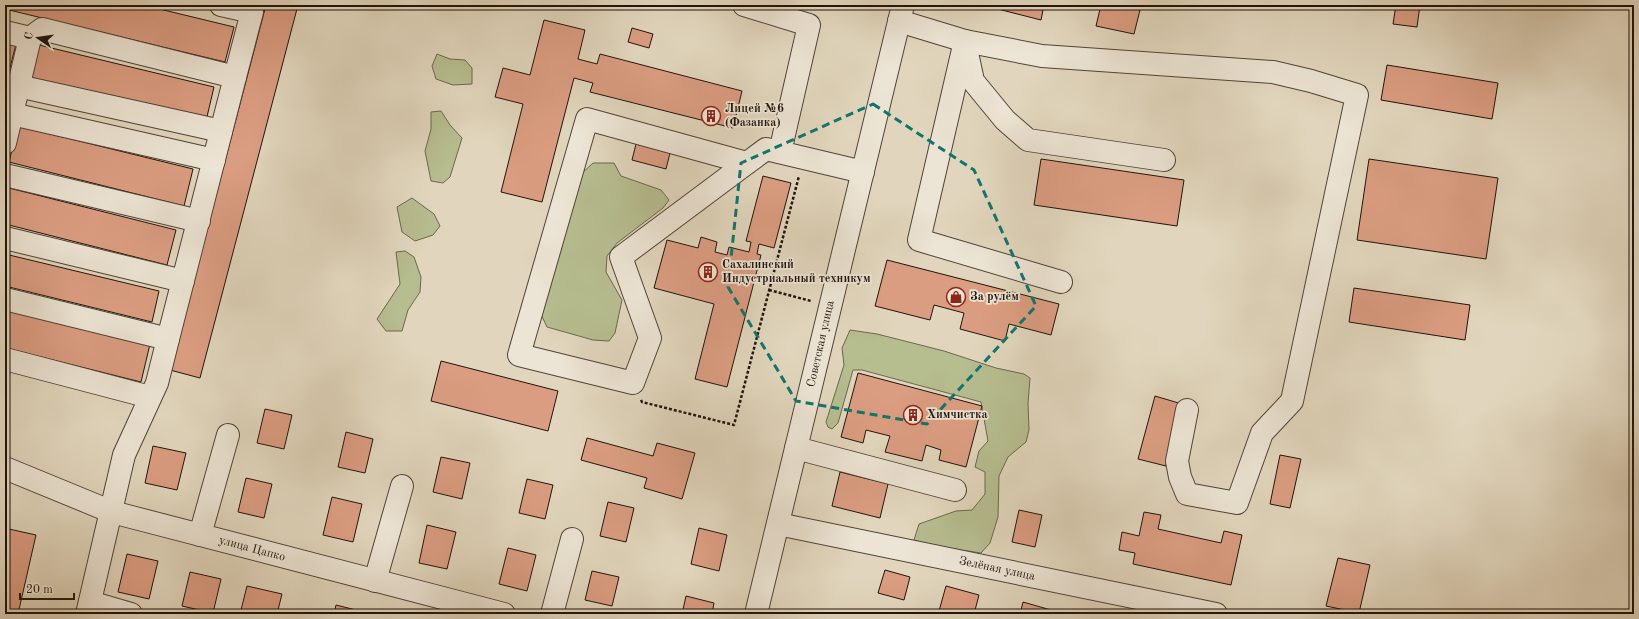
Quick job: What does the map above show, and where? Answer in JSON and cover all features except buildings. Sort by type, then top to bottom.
[{"type":"street","points":[[131,614],[89,608],[124,455],[157,383],[252,12],[221,5]]},
{"type":"street","points":[[744,5],[809,25],[780,152]]},
{"type":"street","points":[[901,13],[965,41],[1042,56],[1273,72],[1357,95],[1292,401],[1262,433],[1237,503],[1187,494],[1180,477],[1177,460],[1187,410]]},
{"type":"street","name":"Советская улица","points":[[756,614],[901,13]]},
{"type":"street","points":[[5,143],[30,38],[42,29],[235,77]]},
{"type":"street","points":[[5,32],[30,38]]},
{"type":"street","points":[[965,41],[973,81],[1005,120],[1028,140],[1164,160]]},
{"type":"street","points":[[965,41],[919,240],[1061,282]]},
{"type":"street","points":[[18,86],[221,131]]},
{"type":"street","points":[[12,114],[214,160]]},
{"type":"street","points":[[747,163],[587,119],[519,355],[633,383],[650,338],[620,258],[766,149],[863,172]]},
{"type":"street","points":[[5,175],[198,221]]},
{"type":"street","points":[[5,238],[183,281]]},
{"type":"street","points":[[5,299],[168,339]]},
{"type":"street","points":[[5,359],[150,397]]},
{"type":"street","points":[[200,535],[228,435]]},
{"type":"street","points":[[796,448],[955,490]]},
{"type":"street","name":"улица Цапко","points":[[5,468],[112,512],[504,614]]},
{"type":"street","points":[[375,580],[402,486]]},
{"type":"street","name":"Зелёная улица","points":[[778,524],[1216,614]]},
{"type":"street","points":[[552,614],[572,539]]},
{"type":"path","points":[[633,383],[642,402],[734,425],[803,158]]},
{"type":"path","points":[[769,290],[813,301]]},
{"type":"highlighted area","points":[[873,104],[974,170],[1036,306],[927,424],[796,401],[728,287],[741,163]]},
{"type":"green space","points":[[437,54],[450,59],[465,60],[472,68],[472,84],[453,85],[436,79],[432,66]]},
{"type":"green space","points":[[441,111],[450,125],[462,138],[450,177],[443,183],[431,181],[425,151],[431,129],[431,112]]},
{"type":"green space","points":[[593,163],[614,163],[621,176],[661,190],[669,200],[663,208],[617,243],[607,256],[606,272],[622,300],[615,333],[609,341],[593,340],[547,327],[539,310],[580,175]]},
{"type":"green space","points":[[412,198],[434,214],[440,226],[433,235],[415,241],[402,232],[397,207]]},
{"type":"green space","points":[[405,251],[414,257],[421,277],[420,292],[408,310],[402,331],[386,331],[377,319],[400,284],[396,252]]},
{"type":"green space","points":[[850,330],[877,334],[944,351],[996,368],[1024,374],[1030,378],[1028,403],[1029,430],[1026,442],[1008,457],[999,476],[998,517],[990,543],[981,553],[935,546],[914,540],[919,524],[956,511],[972,510],[985,494],[985,472],[975,467],[979,451],[988,441],[981,402],[862,370],[853,370],[838,423],[832,429],[828,427],[826,422],[844,365],[842,348]]},
{"type":"place","name":"Лицей №6 (Фазанка)","points":[[711,116]]},
{"type":"place","name":"Сахалинский Индустриальный техникум","points":[[708,272]]},
{"type":"place","name":"За рулём","points":[[956,297]]},
{"type":"place","name":"Химчистка","points":[[913,415]]}]
